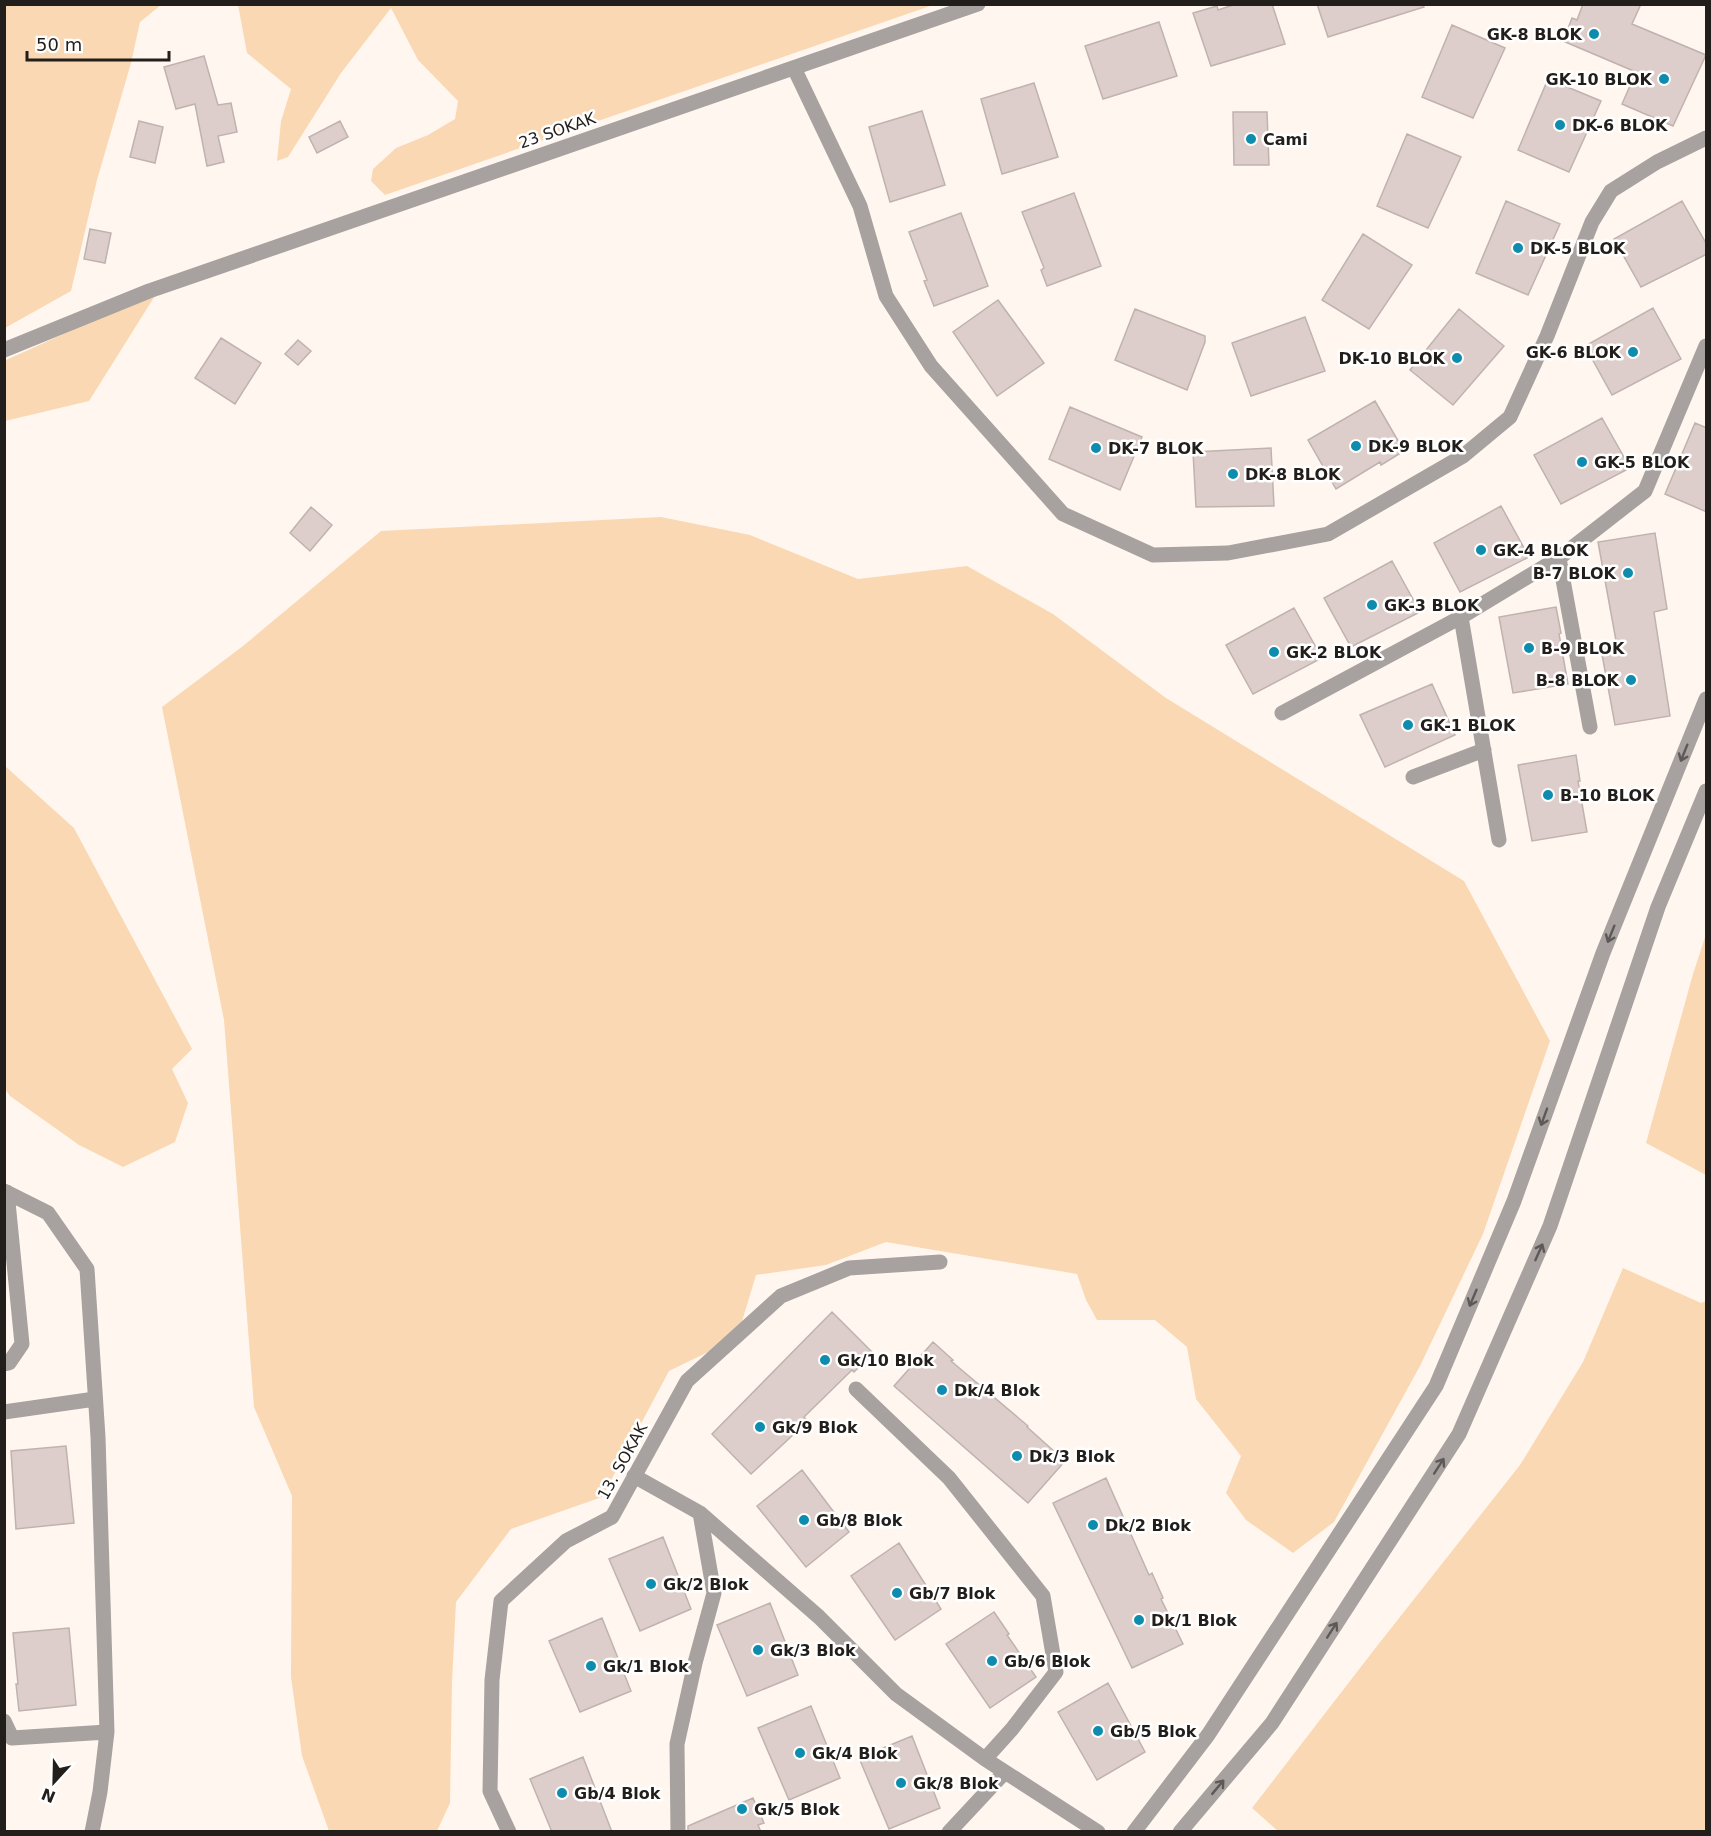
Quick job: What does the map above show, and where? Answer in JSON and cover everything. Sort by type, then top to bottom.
[{"type":"street","name":"23 SOKAK","points":[[4,350],[149,291],[978,4]]},
{"type":"street","points":[[794,68],[860,206],[886,296],[930,366],[1063,514],[1153,555],[1228,554],[1328,534],[1463,456],[1510,417],[1547,336],[1592,222],[1611,191],[1657,162],[1707,138]]},
{"type":"street","points":[[1282,713],[1461,617],[1559,558],[1645,490],[1707,346]]},
{"type":"street","points":[[1559,558],[1590,727]]},
{"type":"street","points":[[1461,617],[1499,840]]},
{"type":"street","points":[[1134,1832],[1208,1735],[1436,1386],[1514,1201],[1603,953],[1707,699]]},
{"type":"street","points":[[1413,777],[1484,750]]},
{"type":"street","points":[[1180,1832],[1272,1723],[1459,1434],[1550,1226],[1658,907],[1707,791]]},
{"type":"street","points":[[4,1364],[9,1363],[22,1344],[6,1192]]},
{"type":"street","points":[[6,1192],[48,1213],[87,1269],[95,1399],[107,1732],[100,1792],[92,1832]]},
{"type":"street","name":"13. SOKAK","points":[[509,1832],[490,1791],[492,1680],[501,1602],[566,1541],[612,1517],[687,1381],[781,1296],[849,1268],[940,1262]]},
{"type":"street","points":[[856,1389],[949,1478],[1043,1596],[1056,1672],[1012,1729],[985,1759]]},
{"type":"street","points":[[4,1412],[95,1399]]},
{"type":"street","points":[[634,1476],[700,1513],[819,1617],[896,1694],[985,1759],[1098,1832]]},
{"type":"street","points":[[678,1832],[677,1744],[714,1593],[700,1513]]},
{"type":"street","points":[[4,1721],[12,1738],[107,1732]]},
{"type":"street","points":[[949,1832],[1005,1772]]},
{"type":"shaded area","points":[[5,4],[161,5],[140,22],[131,63],[97,180],[71,291],[5,328]]},
{"type":"shaded area","points":[[238,4],[933,5],[385,195],[371,181],[373,169],[396,148],[428,135],[455,119],[458,101],[418,60],[391,8],[341,73],[288,157],[277,161],[281,121],[291,89],[247,53]]},
{"type":"shaded area","points":[[158,291],[89,401],[5,421],[4,361]]},
{"type":"shaded area","points":[[661,517],[750,535],[858,579],[967,566],[1053,614],[1166,698],[1464,881],[1550,1041],[1483,1234],[1420,1366],[1334,1522],[1293,1553],[1246,1520],[1226,1493],[1241,1456],[1196,1399],[1187,1347],[1155,1320],[1097,1320],[1086,1300],[1077,1274],[886,1242],[826,1265],[756,1275],[737,1338],[669,1371],[602,1497],[511,1529],[456,1602],[450,1803],[437,1831],[329,1831],[302,1756],[291,1677],[292,1496],[254,1407],[224,1020],[162,707],[243,646],[381,531]]},
{"type":"shaded area","points":[[5,766],[74,828],[192,1049],[172,1069],[188,1103],[175,1142],[123,1167],[79,1145],[10,1096],[5,1089]]},
{"type":"shaded area","points":[[1706,934],[1706,1175],[1646,1143]]},
{"type":"shaded area","points":[[1623,1268],[1701,1303],[1706,1301],[1706,1831],[1278,1831],[1252,1808],[1520,1465],[1583,1362]]},
{"type":"building","points":[[1236,4],[1272,4],[1285,44],[1211,66],[1193,13],[1217,6],[1218,10]]},
{"type":"building","points":[[1317,4],[1423,4],[1424,7],[1328,37]]},
{"type":"building","points":[[1583,4],[1641,4],[1632,24],[1706,55],[1673,126],[1622,104],[1636,72],[1563,41],[1572,18],[1577,20]]},
{"type":"building","points":[[1159,22],[1177,76],[1103,99],[1085,46]]},
{"type":"building","points":[[1452,25],[1505,48],[1473,118],[1422,97]]},
{"type":"building","points":[[204,56],[218,105],[231,103],[237,132],[218,136],[224,162],[207,166],[195,104],[176,109],[164,67]]},
{"type":"building","name":"DK-6 BLOK","points":[[1548,79],[1601,101],[1569,172],[1518,150]]},
{"type":"building","points":[[1034,83],[1058,157],[1002,174],[981,99]]},
{"type":"building","points":[[922,111],[945,185],[890,202],[869,127]]},
{"type":"building","name":"Cami","points":[[1233,112],[1267,112],[1269,165],[1234,165]]},
{"type":"building","points":[[139,121],[163,127],[155,163],[130,157]]},
{"type":"building","points":[[340,121],[348,137],[317,153],[309,137]]},
{"type":"building","points":[[1407,134],[1461,157],[1428,228],[1377,206]]},
{"type":"building","points":[[1074,193],[1101,266],[1047,286],[1041,270],[1044,268],[1022,212]]},
{"type":"building","name":"DK-5 BLOK","points":[[1506,201],[1560,224],[1528,295],[1476,273]]},
{"type":"building","points":[[1682,201],[1707,245],[1707,254],[1641,287],[1614,239]]},
{"type":"building","points":[[961,213],[988,286],[934,306],[909,232]]},
{"type":"building","points":[[90,229],[111,233],[105,263],[84,259]]},
{"type":"building","points":[[1363,234],[1412,265],[1369,329],[1322,300]]},
{"type":"building","points":[[998,300],[1044,363],[997,396],[953,332]]},
{"type":"building","name":"GK-6 BLOK","points":[[1653,308],[1681,359],[1612,395],[1585,346]]},
{"type":"building","points":[[1135,309],[1205,336],[1205,342],[1187,390],[1115,360]]},
{"type":"building","name":"DK-10 BLOK","points":[[1459,309],[1504,346],[1453,405],[1410,370]]},
{"type":"building","points":[[1305,317],[1325,371],[1251,396],[1232,343]]},
{"type":"building","points":[[221,338],[261,363],[235,404],[195,378]]},
{"type":"building","points":[[298,340],[311,351],[298,365],[285,354]]},
{"type":"building","name":"DK-9 BLOK","points":[[1375,401],[1404,451],[1381,465],[1380,462],[1336,489],[1308,440]]},
{"type":"building","name":"DK-7 BLOK","points":[[1070,407],[1142,437],[1120,490],[1049,459]]},
{"type":"building","name":"GK-5 BLOK","points":[[1602,418],[1630,468],[1561,504],[1534,455]]},
{"type":"building","points":[[1695,423],[1707,428],[1707,512],[1665,494]]},
{"type":"building","name":"DK-8 BLOK","points":[[1271,448],[1274,506],[1196,507],[1193,452]]},
{"type":"building","name":"GK-4 BLOK","points":[[1501,506],[1529,557],[1460,592],[1434,543]]},
{"type":"building","points":[[311,507],[332,525],[310,551],[290,533]]},
{"type":"building","points":[[1655,533],[1667,609],[1654,612],[1670,716],[1615,725],[1601,649],[1617,646],[1598,542]]},
{"type":"building","name":"GK-3 BLOK","points":[[1392,561],[1420,612],[1351,647],[1324,598]]},
{"type":"building","name":"B-9 BLOK","points":[[1556,607],[1568,684],[1513,693],[1499,617]]},
{"type":"building","name":"GK-2 BLOK","points":[[1294,608],[1322,658],[1253,694],[1226,645]]},
{"type":"building","name":"GK-1 BLOK","points":[[1432,684],[1455,735],[1385,767],[1360,715]]},
{"type":"building","name":"B-10 BLOK","points":[[1576,755],[1587,832],[1532,841],[1518,765]]},
{"type":"building","points":[[832,1312],[873,1353],[854,1372],[852,1370],[804,1417],[808,1421],[751,1474],[712,1434]]},
{"type":"building","points":[[933,1342],[953,1360],[951,1361],[1028,1426],[1065,1461],[1028,1503],[894,1386]]},
{"type":"building","points":[[66,1446],[74,1523],[16,1529],[11,1451]]},
{"type":"building","name":"Gb/8 Blok","points":[[802,1470],[849,1532],[806,1567],[757,1506]]},
{"type":"building","points":[[1106,1478],[1149,1575],[1152,1573],[1163,1598],[1161,1599],[1183,1644],[1132,1668],[1053,1503]]},
{"type":"building","name":"Gk/2 Blok","points":[[663,1537],[691,1609],[640,1631],[609,1559]]},
{"type":"building","name":"Gb/7 Blok","points":[[899,1543],[941,1609],[895,1640],[851,1576]]},
{"type":"building","name":"Gk/3 Blok","points":[[770,1603],[798,1675],[747,1696],[717,1625]]},
{"type":"building","name":"Gb/6 Blok","points":[[994,1612],[1036,1677],[990,1708],[946,1644]]},
{"type":"building","name":"Gk/1 Blok","points":[[602,1618],[631,1691],[580,1712],[549,1641]]},
{"type":"building","points":[[69,1628],[76,1705],[19,1711],[13,1633]]},
{"type":"building","name":"Gb/5 Blok","points":[[1108,1683],[1145,1752],[1097,1780],[1058,1712]]},
{"type":"building","name":"Gk/4 Blok","points":[[811,1706],[840,1778],[789,1800],[758,1728]]},
{"type":"building","name":"Gk/8 Blok","points":[[912,1736],[940,1808],[889,1829],[859,1758]]},
{"type":"building","name":"Gb/4 Blok","points":[[583,1757],[612,1832],[552,1832],[530,1779]]},
{"type":"building","name":"Gk/5 Blok","points":[[753,1798],[764,1823],[758,1825],[761,1832],[688,1832],[688,1826]]},
{"type":"place","name":"GK-8 BLOK","points":[[1594,34]]},
{"type":"place","name":"GK-10 BLOK","points":[[1664,79]]},
{"type":"place","name":"DK-6 BLOK","points":[[1560,125]]},
{"type":"place","name":"Cami","points":[[1251,139]]},
{"type":"place","name":"DK-5 BLOK","points":[[1518,248]]},
{"type":"place","name":"GK-6 BLOK","points":[[1633,352]]},
{"type":"place","name":"DK-10 BLOK","points":[[1457,358]]},
{"type":"place","name":"DK-9 BLOK","points":[[1356,446]]},
{"type":"place","name":"DK-7 BLOK","points":[[1096,448]]},
{"type":"place","name":"GK-5 BLOK","points":[[1582,462]]},
{"type":"place","name":"DK-8 BLOK","points":[[1233,474]]},
{"type":"place","name":"GK-4 BLOK","points":[[1481,550]]},
{"type":"place","name":"B-7 BLOK","points":[[1628,573]]},
{"type":"place","name":"GK-3 BLOK","points":[[1372,605]]},
{"type":"place","name":"B-9 BLOK","points":[[1529,648]]},
{"type":"place","name":"GK-2 BLOK","points":[[1274,652]]},
{"type":"place","name":"B-8 BLOK","points":[[1631,680]]},
{"type":"place","name":"GK-1 BLOK","points":[[1408,725]]},
{"type":"place","name":"B-10 BLOK","points":[[1548,795]]},
{"type":"place","name":"Gk/10 Blok","points":[[825,1360]]},
{"type":"place","name":"Dk/4 Blok","points":[[942,1390]]},
{"type":"place","name":"Gk/9 Blok","points":[[760,1427]]},
{"type":"place","name":"Dk/3 Blok","points":[[1017,1456]]},
{"type":"place","name":"Gb/8 Blok","points":[[804,1520]]},
{"type":"place","name":"Dk/2 Blok","points":[[1093,1525]]},
{"type":"place","name":"Gk/2 Blok","points":[[651,1584]]},
{"type":"place","name":"Gb/7 Blok","points":[[897,1593]]},
{"type":"place","name":"Dk/1 Blok","points":[[1139,1620]]},
{"type":"place","name":"Gk/3 Blok","points":[[758,1650]]},
{"type":"place","name":"Gb/6 Blok","points":[[992,1661]]},
{"type":"place","name":"Gk/1 Blok","points":[[591,1666]]},
{"type":"place","name":"Gb/5 Blok","points":[[1098,1731]]},
{"type":"place","name":"Gk/4 Blok","points":[[800,1753]]},
{"type":"place","name":"Gk/8 Blok","points":[[901,1783]]},
{"type":"place","name":"Gb/4 Blok","points":[[562,1793]]},
{"type":"place","name":"Gk/5 Blok","points":[[742,1809]]}]
